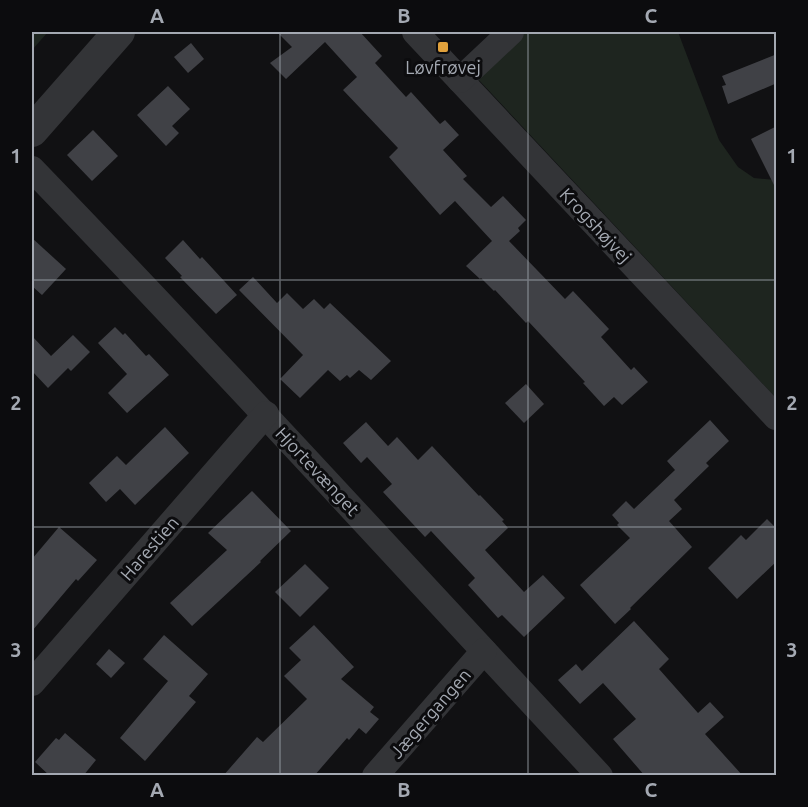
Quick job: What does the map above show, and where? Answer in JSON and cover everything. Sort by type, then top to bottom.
[{"type":"street","points":[[32,131],[119,32]]},
{"type":"street","name":"Krogshøjvej","points":[[416,32],[777,417]]},
{"type":"street","points":[[460,80],[511,32]]},
{"type":"street","name":"Hjortevænget","points":[[32,169],[266,414],[600,776]]},
{"type":"street","name":"Harestien","points":[[32,683],[266,414]]},
{"type":"street","name":"Jægergangen","points":[[375,776],[484,651]]},
{"type":"shaded area","points":[[32,32],[48,32],[32,50]]},
{"type":"shaded area","points":[[522,32],[678,32],[719,140],[738,167],[754,178],[776,180],[776,398],[477,78]]},
{"type":"building","points":[[277,32],[360,32],[382,56],[375,63],[406,97],[411,92],[440,124],[445,120],[459,135],[443,150],[467,176],[463,179],[491,207],[503,196],[526,220],[518,228],[520,231],[509,241],[565,299],[573,291],[609,329],[601,337],[631,370],[634,367],[648,382],[622,405],[614,397],[604,406],[583,383],[585,382],[528,321],[526,323],[495,290],[466,266],[492,241],[455,201],[440,215],[389,157],[398,148],[343,90],[357,77],[325,42],[286,79],[270,63],[292,47]]},
{"type":"building","points":[[191,43],[204,59],[188,73],[174,57]]},
{"type":"building","points":[[777,54],[777,83],[728,104],[722,86],[726,85],[722,76]]},
{"type":"building","points":[[168,86],[190,109],[172,126],[179,133],[166,146],[137,115]]},
{"type":"building","points":[[777,126],[777,191],[751,139]]},
{"type":"building","points":[[93,130],[118,156],[92,181],[67,155]]},
{"type":"building","points":[[32,238],[66,269],[42,295],[32,286]]},
{"type":"building","points":[[183,240],[237,295],[216,314],[165,258]]},
{"type":"building","points":[[253,277],[277,303],[287,293],[303,309],[314,299],[324,309],[330,303],[391,361],[371,380],[359,370],[350,378],[347,375],[340,381],[328,370],[300,398],[280,379],[303,355],[239,290]]},
{"type":"building","points":[[115,327],[123,335],[125,333],[146,356],[149,354],[169,375],[127,413],[108,393],[127,374],[98,343]]},
{"type":"building","points":[[73,335],[90,352],[71,371],[68,368],[48,388],[32,371],[32,336],[51,356]]},
{"type":"building","points":[[526,384],[544,404],[524,423],[505,403]]},
{"type":"building","points":[[710,420],[729,441],[706,463],[709,466],[674,500],[682,509],[669,521],[692,547],[615,624],[580,585],[630,538],[617,525],[619,523],[612,515],[626,501],[634,509],[675,470],[667,461]]},
{"type":"building","points":[[366,422],[388,446],[397,437],[418,460],[432,446],[504,520],[502,521],[508,528],[485,550],[524,592],[543,575],[565,598],[524,637],[502,615],[498,618],[468,585],[475,578],[431,531],[425,537],[383,492],[392,484],[367,457],[361,463],[343,443]]},
{"type":"building","points":[[165,427],[189,453],[135,505],[120,489],[106,502],[89,483],[117,456],[126,465]]},
{"type":"building","points":[[252,491],[291,531],[192,626],[170,603],[227,550],[208,533]]},
{"type":"building","points":[[767,519],[777,529],[777,561],[737,599],[708,568],[741,535],[746,540]]},
{"type":"building","points":[[59,527],[97,560],[78,581],[76,579],[32,631],[32,559]]},
{"type":"building","points":[[305,564],[329,588],[300,617],[275,592]]},
{"type":"building","points":[[634,621],[669,659],[659,669],[698,713],[710,702],[724,717],[705,734],[743,776],[645,776],[613,739],[636,719],[603,683],[580,704],[558,680],[576,664],[582,671]]},
{"type":"building","points":[[314,625],[354,667],[341,679],[374,707],[370,712],[379,719],[366,734],[359,728],[349,740],[347,738],[314,776],[223,776],[257,737],[263,742],[307,699],[284,676],[301,660],[289,648]]},
{"type":"building","points":[[164,635],[208,674],[189,696],[196,702],[145,761],[120,738],[168,681],[143,659]]},
{"type":"building","points":[[109,649],[125,663],[111,678],[96,664]]},
{"type":"building","points":[[65,733],[96,760],[83,776],[50,776],[35,762],[56,738],[59,740]]},
{"type":"place","name":"Løvfrøvej","points":[[443,47]]}]
